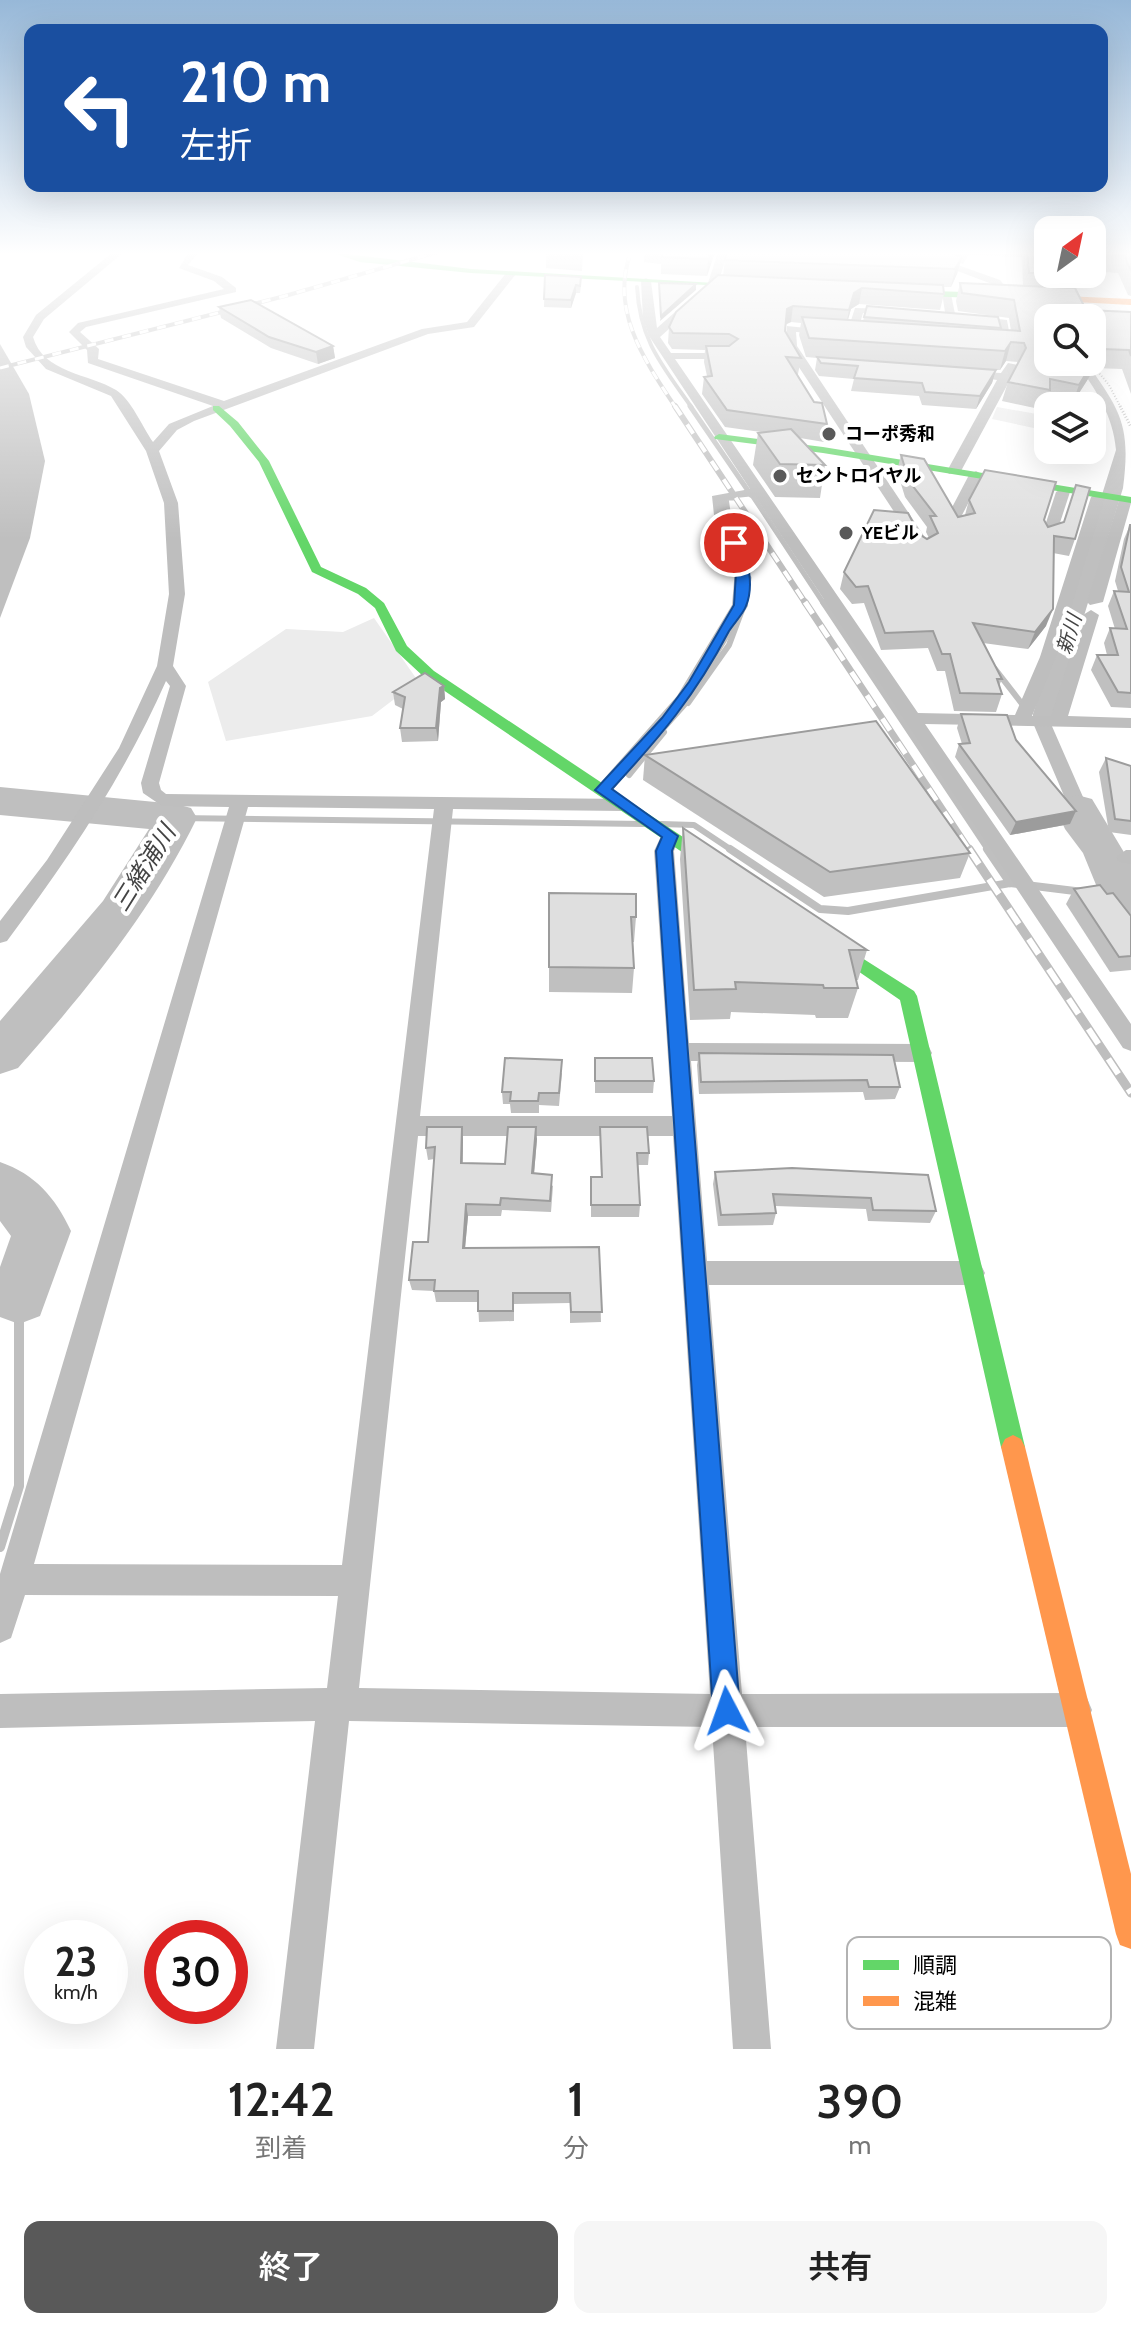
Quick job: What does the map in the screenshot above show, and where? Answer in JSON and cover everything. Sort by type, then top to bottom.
[{"type":"street","points":[[0,936],[54,865],[128,748],[165,666],[177,594],[171,503],[152,451],[115,394],[50,367],[35,348]]},
{"type":"street","points":[[91,348],[92,361],[220,406],[281,484],[316,569],[362,591],[380,606],[401,648],[429,674],[723,871]]},
{"type":"street","points":[[152,451],[173,427],[220,406],[380,348]]},
{"type":"street","points":[[661,348],[752,492],[1129,1037]]},
{"type":"street","points":[[792,348],[908,517],[924,549]]},
{"type":"street","points":[[666,356],[727,356]]},
{"type":"street","points":[[800,363],[826,364]]},
{"type":"street","points":[[954,471],[1012,365]]},
{"type":"street","points":[[953,374],[1004,377]]},
{"type":"street","points":[[719,437],[863,452],[1063,492],[1126,500],[1055,720]]},
{"type":"street","points":[[960,528],[954,517],[976,475]]},
{"type":"street","points":[[603,790],[667,721],[695,683],[731,615],[740,606],[743,557],[721,515],[719,496],[752,492]]},
{"type":"street","points":[[1048,538],[1063,492]]},
{"type":"street","points":[[1026,719],[1100,497]]},
{"type":"street","points":[[165,666],[178,686],[150,783],[152,793],[170,802],[625,805]]},
{"type":"street","points":[[909,718],[1131,723]]},
{"type":"street","points":[[0,1627],[240,802]]},
{"type":"street","points":[[295,2049],[355,1581],[444,804]]},
{"type":"street","points":[[670,836],[664,851],[752,2049]]},
{"type":"street","points":[[815,934],[908,996],[1075,1710],[1131,1934]]},
{"type":"street","points":[[679,1052],[921,1053]]},
{"type":"street","points":[[407,1126],[684,1126]]},
{"type":"street","points":[[695,1273],[972,1273]]},
{"type":"street","points":[[14,1579],[355,1581]]},
{"type":"street","points":[[0,1711],[338,1704],[727,1711],[1075,1710]]},
{"type":"path","points":[[1102,376],[1131,427]]},
{"type":"shaded area","points":[[997,407],[1034,414],[1034,428],[992,419]]},
{"type":"shaded area","points":[[374,618],[418,681],[372,716],[226,741],[208,682],[286,629],[343,632]]},
{"type":"water","points":[[2,348],[29,394],[45,461],[30,538],[0,618]]},
{"type":"water","points":[[1085,376],[1096,376],[1108,394],[1121,420],[1126,449],[1123,488],[1051,724],[1101,838],[1118,862],[1131,863],[1131,872],[1106,866],[1092,839],[1079,831],[1033,723],[1033,714],[1116,450],[1106,412],[1106,392],[1096,392]]},
{"type":"building","points":[[302,348],[328,348],[316,352]]},
{"type":"building","points":[[706,348],[795,348],[801,358],[786,357],[814,402],[822,403],[827,424],[727,410],[704,377],[712,376]]},
{"type":"building","points":[[954,348],[1007,348],[1005,351]]},
{"type":"building","points":[[1026,348],[1034,348],[1034,376],[1084,376],[1079,385],[1050,379],[1050,390],[1008,382]]},
{"type":"building","points":[[1106,348],[1131,348],[1131,356],[1129,350]]},
{"type":"building","points":[[817,357],[996,370],[980,396],[925,392],[922,383],[854,378],[858,366],[821,363]]},
{"type":"building","points":[[791,429],[825,465],[780,464],[758,433]]},
{"type":"building","points":[[901,455],[924,459],[958,517],[975,513],[969,500],[985,470],[1056,482],[1044,520],[1048,527],[1064,522],[1076,485],[1090,488],[1075,539],[1054,536],[1053,609],[1035,632],[973,623],[1002,679],[997,679],[1002,694],[960,693],[950,654],[942,654],[933,631],[885,633],[868,586],[856,587],[844,572],[874,510],[908,513],[919,534],[927,539],[938,533],[930,516],[936,516],[909,481]]},
{"type":"building","points":[[1130,525],[1131,693],[1118,692],[1097,655],[1118,655],[1110,628],[1127,629],[1114,591],[1129,592],[1121,567]]},
{"type":"building","points":[[425,673],[444,686],[440,688],[436,728],[400,728],[405,697],[393,692]]},
{"type":"building","points":[[961,714],[1007,715],[1016,740],[1076,811],[1016,822],[959,744],[970,743]]},
{"type":"building","points":[[876,721],[970,853],[830,872],[645,755]]},
{"type":"building","points":[[1106,758],[1131,766],[1131,821],[1115,819]]},
{"type":"building","points":[[683,828],[867,950],[849,950],[858,988],[735,982],[736,989],[694,990]]},
{"type":"building","points":[[1100,885],[1107,894],[1113,893],[1131,916],[1131,956],[1119,957],[1074,889]]},
{"type":"building","points":[[549,893],[636,894],[636,917],[631,917],[634,968],[549,967]]},
{"type":"building","points":[[699,1053],[893,1055],[900,1087],[869,1087],[867,1080],[701,1082]]},
{"type":"building","points":[[505,1058],[562,1060],[559,1093],[539,1093],[538,1101],[510,1101],[511,1092],[502,1092]]},
{"type":"building","points":[[595,1058],[652,1058],[654,1081],[595,1081]]},
{"type":"building","points":[[427,1127],[462,1127],[461,1163],[505,1164],[508,1127],[536,1127],[532,1173],[552,1175],[550,1201],[501,1198],[500,1205],[466,1204],[463,1248],[599,1247],[602,1312],[571,1312],[570,1293],[513,1293],[513,1311],[478,1311],[478,1291],[434,1291],[435,1280],[409,1280],[413,1242],[428,1242],[435,1147],[426,1148]]},
{"type":"building","points":[[600,1127],[647,1127],[649,1153],[637,1153],[640,1205],[591,1205],[591,1177],[602,1177]]},
{"type":"building","points":[[792,1168],[928,1175],[936,1211],[873,1210],[871,1198],[773,1194],[776,1213],[721,1215],[715,1172]]},
{"type":"waterway","points":[[652,348],[692,408]]},
{"type":"waterway","points":[[690,406],[751,495]]},
{"type":"waterway","points":[[752,495],[824,604]]},
{"type":"waterway","points":[[730,525],[726,498],[733,498]]},
{"type":"waterway","points":[[745,604],[749,578]]},
{"type":"waterway","points":[[688,703],[729,645],[745,602]]},
{"type":"waterway","points":[[823,602],[989,851]]},
{"type":"waterway","points":[[995,669],[1026,709]]},
{"type":"waterway","points":[[629,775],[664,732]]},
{"type":"waterway","name":"三緒浦川","points":[[0,801],[176,818],[120,912],[74,971],[0,1054]]},
{"type":"waterway","name":"新川","points":[[1077,809],[1086,829],[1103,848],[1124,903]]},
{"type":"waterway","points":[[176,818],[644,824]]},
{"type":"waterway","points":[[661,824],[694,825],[820,909],[848,911],[1010,883]]},
{"type":"waterway","points":[[987,849],[1010,883]]},
{"type":"waterway","points":[[1010,883],[1083,892]]},
{"type":"waterway","name":"新川","points":[[1111,900],[1124,903],[1131,913]]},
{"type":"waterway","name":"三緒浦川","points":[[0,1186],[8,1189],[42,1231],[19,1296]]},
{"type":"waterway","points":[[0,1547],[19,1486],[19,1296]]},
{"type":"railway","points":[[0,368],[81,348]]},
{"type":"railway","points":[[640,348],[676,408]]},
{"type":"railway","points":[[675,406],[806,604]]},
{"type":"railway","points":[[805,602],[970,851]]},
{"type":"railway","points":[[969,849],[1131,1093]]},
{"type":"traffic: fast","points":[[216,408],[234,424],[264,461],[316,569],[362,591],[380,606],[401,648],[429,674],[713,865]]},
{"type":"traffic: fast","points":[[719,437],[771,442],[1131,500]]},
{"type":"traffic: fast","points":[[829,943],[908,996],[1013,1447]]},
{"type":"traffic: slow","points":[[1013,1447],[1131,1934]]},
{"type":"place","name":"コーポ秀和","points":[[829,434]]},
{"type":"place","name":"セントロイヤル","points":[[780,476]]},
{"type":"place","name":"YEビル","points":[[846,533]]},
{"type":"route","points":[[727,1711],[664,851],[670,836],[603,790],[667,721],[695,683],[731,615],[740,606],[743,557],[734,543]]}]
